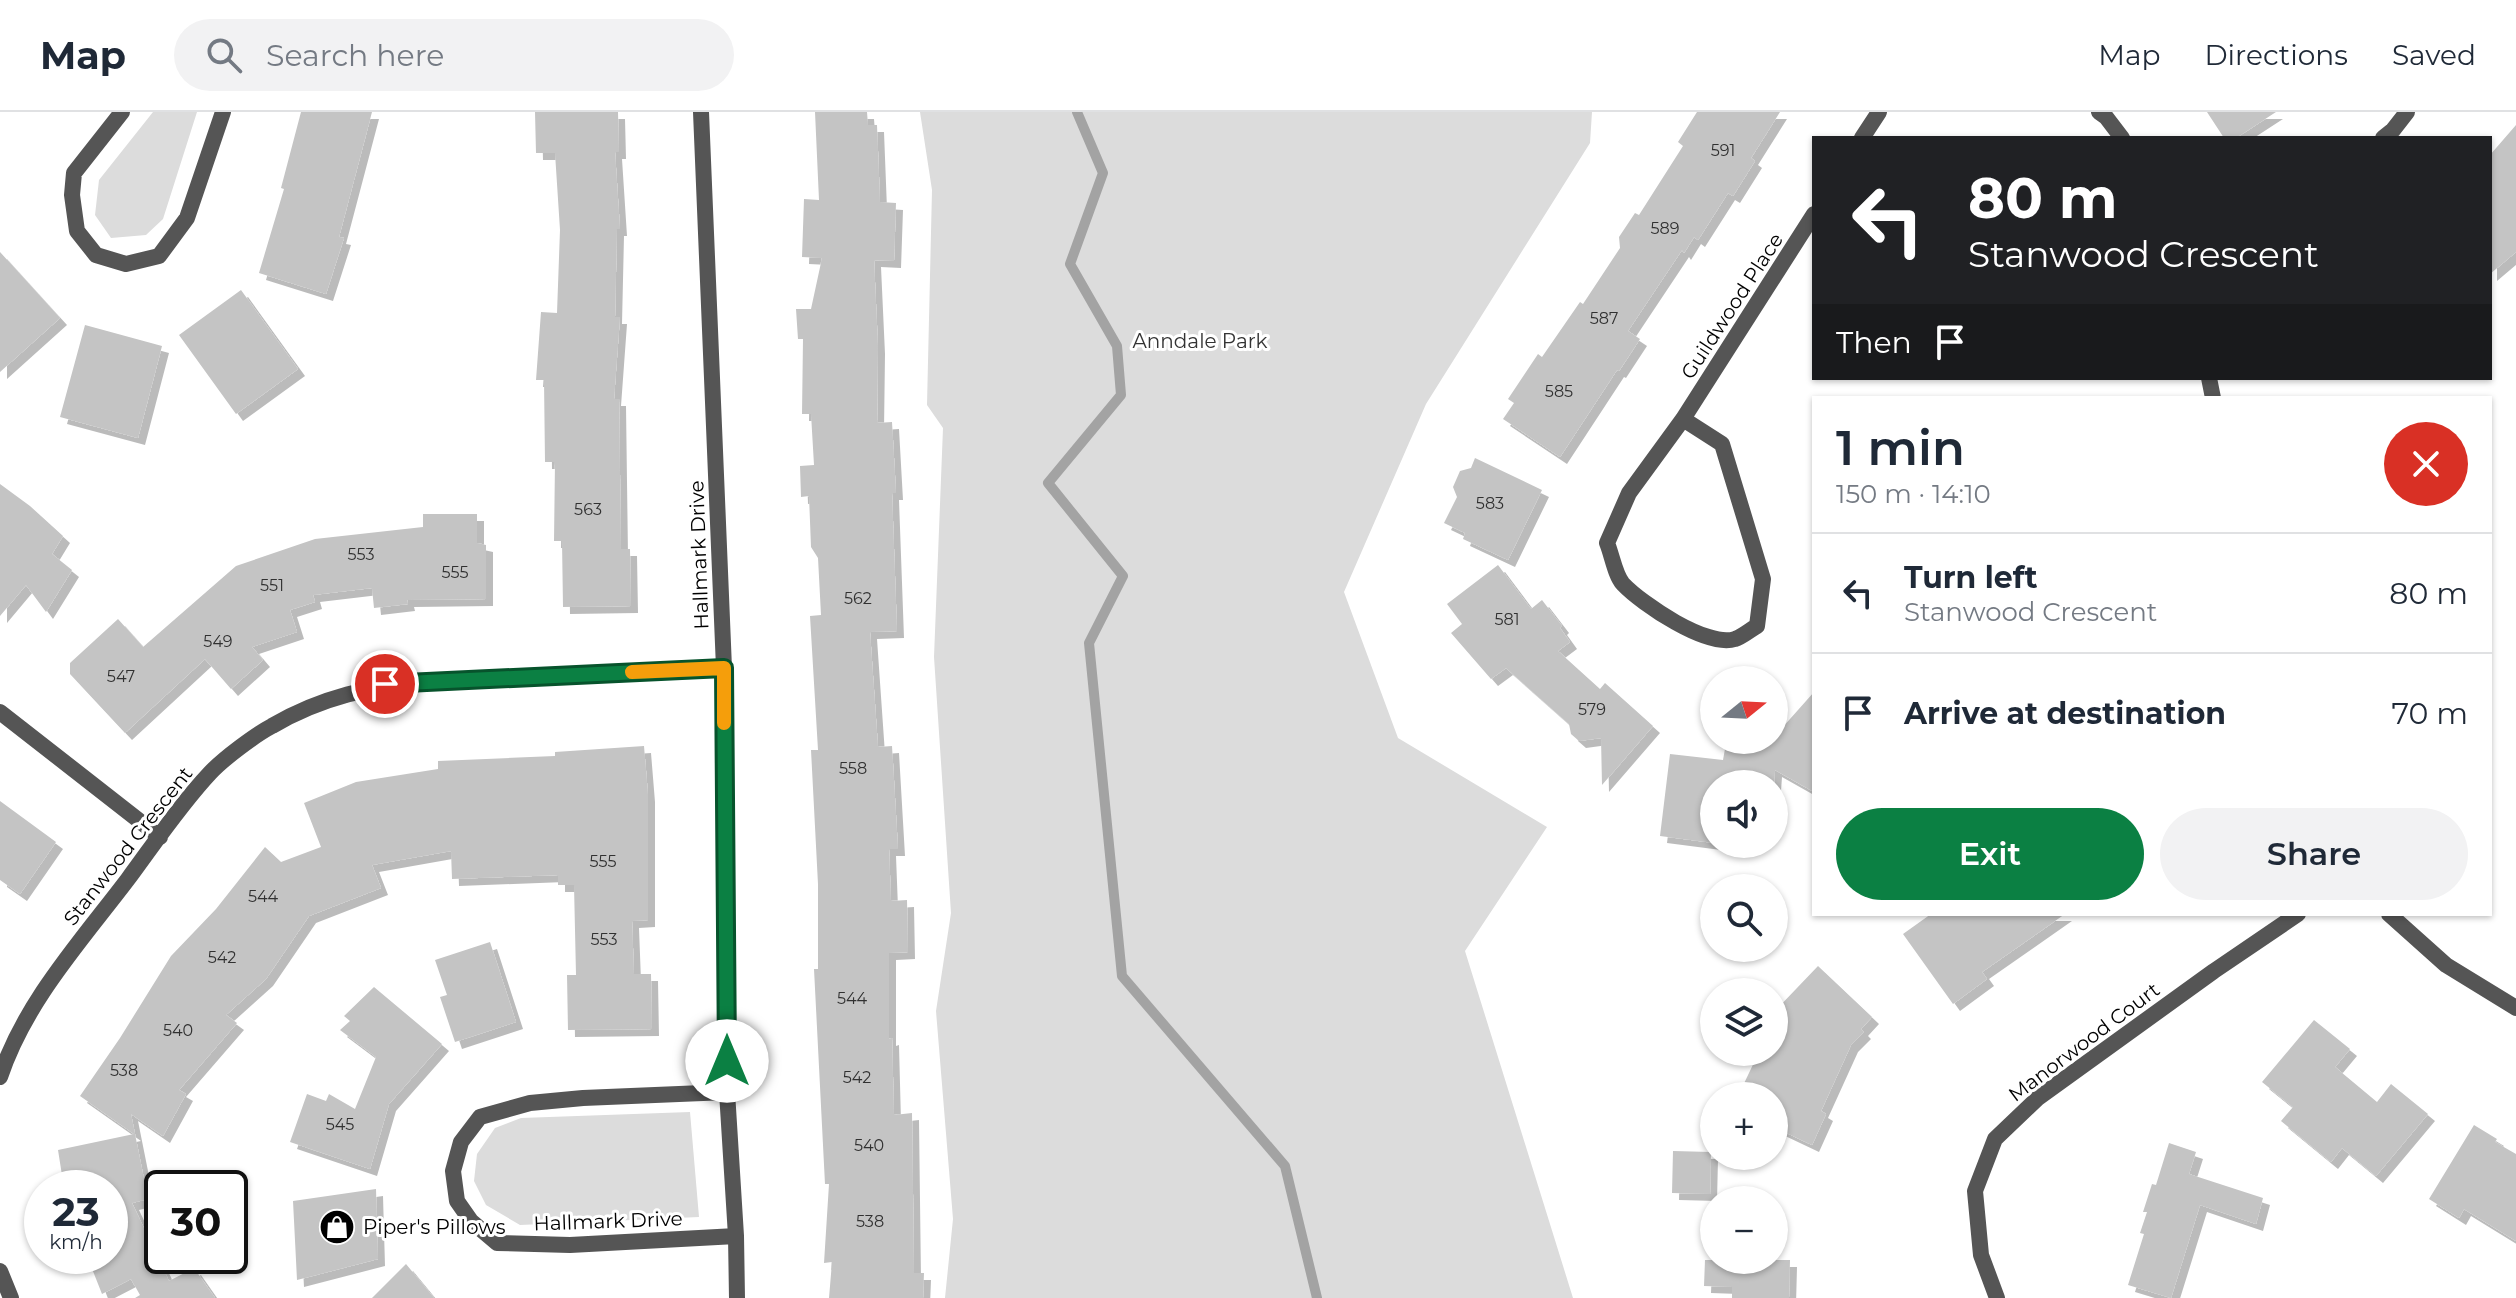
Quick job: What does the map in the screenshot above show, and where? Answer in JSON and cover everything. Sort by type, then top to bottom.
[{"type":"street","points":[[122,112],[74,173],[72,195],[77,231],[96,255],[126,264],[159,256],[187,218],[223,112]]},
{"type":"street","name":"Hallmark Drive","points":[[701,112],[724,668],[727,1092],[737,1298]]},
{"type":"street","points":[[1863,136],[1879,112]]},
{"type":"street","points":[[2099,112],[2120,136]]},
{"type":"street","points":[[2386,136],[2407,112]]},
{"type":"street","name":"Guildwood Place","points":[[1683,419],[1722,444],[1763,579],[1757,626],[1733,640],[1707,637],[1676,623],[1645,601],[1621,582],[1607,543],[1629,493],[1683,419],[1812,217]]},
{"type":"street","name":"Stanwood Crescent","points":[[0,1077],[7,1056],[36,1002],[160,837],[211,772],[270,727],[337,696],[385,684],[724,668]]},
{"type":"street","points":[[0,712],[160,837]]},
{"type":"street","name":"Manorwood Court","points":[[1997,1298],[1981,1255],[1975,1191],[1995,1139],[2038,1098],[2295,916]]},
{"type":"street","points":[[2391,916],[2446,965],[2516,1008]]},
{"type":"street","name":"Hallmark Drive","points":[[727,1092],[530,1103],[480,1117],[461,1142],[453,1171],[457,1201],[471,1221],[497,1243],[570,1245],[736,1236]]},
{"type":"street","points":[[0,1271],[11,1298]]},
{"type":"green space","points":[[153,112],[197,112],[163,219],[146,235],[111,238],[95,215],[99,180]]},
{"type":"green space","name":"Anndale Park","points":[[920,112],[1592,112],[1590,143],[1426,404],[1344,592],[1398,738],[1547,827],[1465,951],[1573,1298],[945,1298],[953,1219],[936,1011],[951,913],[934,657],[943,428],[927,405],[932,190]]},
{"type":"green space","points":[[690,1112],[699,1217],[520,1225],[486,1205],[474,1181],[477,1154],[495,1128],[521,1118]]},
{"type":"building","points":[[301,112],[372,112],[339,237],[344,238],[326,294],[259,273],[284,189],[281,188]]},
{"type":"building","points":[[535,112],[618,112],[619,152],[615,152],[620,229],[617,229],[615,317],[620,317],[614,399],[619,399],[621,549],[630,549],[631,606],[563,607],[562,541],[554,541],[555,462],[545,462],[544,380],[536,380],[541,312],[557,313],[560,230],[555,153],[536,153]]},
{"type":"building","points":[[815,112],[867,112],[868,125],[877,125],[880,202],[896,203],[894,261],[874,260],[877,423],[892,422],[897,631],[870,632],[878,747],[892,746],[898,849],[889,849],[891,901],[907,900],[908,952],[889,953],[889,1039],[892,1038],[894,1115],[912,1113],[914,1273],[924,1273],[923,1298],[829,1298],[832,1262],[824,1263],[829,1184],[825,1184],[814,969],[818,969],[818,884],[811,750],[818,750],[810,616],[821,615],[818,558],[811,547],[809,496],[801,497],[800,466],[814,465],[811,414],[802,414],[803,339],[798,339],[796,309],[811,309],[822,258],[802,257],[804,199],[819,200]]},
{"type":"building","points":[[1697,112],[1780,112],[1751,158],[1755,161],[1733,196],[1728,193],[1698,240],[1694,237],[1684,253],[1682,250],[1628,331],[1640,339],[1560,457],[1503,419],[1514,403],[1508,399],[1538,354],[1542,357],[1580,302],[1583,304],[1620,248],[1619,237],[1635,213],[1639,215],[1683,146],[1678,142]]},
{"type":"building","points":[[2207,112],[2276,112],[2239,136],[2223,136]]},
{"type":"building","points":[[2516,125],[2516,252],[2492,272],[2492,153]]},
{"type":"building","points":[[0,252],[60,318],[0,372]]},
{"type":"building","points":[[241,290],[298,369],[236,414],[179,335]]},
{"type":"building","points":[[85,325],[162,346],[138,438],[60,417]]},
{"type":"building","points":[[1475,458],[1542,490],[1508,560],[1463,539],[1465,533],[1444,523],[1457,497],[1453,487],[1460,471],[1471,468]]},
{"type":"building","points":[[0,484],[63,536],[52,554],[72,570],[46,612],[26,585],[0,616]]},
{"type":"building","points":[[423,514],[477,514],[477,543],[486,545],[486,599],[407,600],[408,604],[374,608],[372,588],[313,595],[315,602],[290,610],[297,632],[252,647],[263,660],[231,689],[205,659],[125,733],[70,674],[70,663],[118,619],[143,647],[236,566],[315,539],[423,527]]},
{"type":"building","points":[[1498,565],[1531,609],[1542,600],[1562,626],[1560,628],[1570,642],[1558,651],[1600,689],[1605,683],[1653,726],[1602,785],[1601,738],[1579,741],[1571,734],[1569,724],[1506,668],[1491,679],[1451,633],[1462,624],[1447,604]]},
{"type":"building","points":[[1812,694],[1812,791],[1788,777],[1788,770],[1700,770],[1700,841],[1660,836],[1670,754],[1723,760],[1724,754],[1788,754],[1788,721]]},
{"type":"building","points":[[644,746],[648,795],[648,920],[632,921],[634,974],[651,974],[652,1029],[568,1030],[567,975],[576,975],[574,885],[558,885],[558,875],[452,879],[451,851],[372,865],[381,888],[309,916],[266,979],[226,1015],[237,1023],[179,1090],[186,1094],[163,1136],[131,1114],[144,1179],[144,1200],[132,1203],[144,1228],[144,1274],[166,1274],[169,1281],[182,1274],[198,1274],[215,1298],[135,1298],[140,1295],[131,1279],[102,1294],[94,1274],[128,1274],[128,1170],[61,1170],[58,1150],[134,1134],[80,1096],[171,956],[216,909],[265,847],[281,862],[321,847],[304,803],[356,782],[438,769],[438,761],[555,756],[555,752]]},
{"type":"building","points":[[0,801],[56,842],[20,894],[0,880]]},
{"type":"building","points":[[1928,916],[2062,916],[1982,972],[1987,979],[1953,1004],[1903,934]]},
{"type":"building","points":[[490,942],[516,1022],[455,1042],[440,997],[447,995],[435,960]]},
{"type":"building","points":[[1818,966],[1872,1017],[1861,1029],[1864,1032],[1851,1045],[1821,1111],[1826,1114],[1812,1145],[1788,1134],[1788,1082],[1745,1082],[1752,1066],[1788,1066],[1788,997]]},
{"type":"building","points":[[374,987],[442,1044],[389,1104],[370,1169],[290,1142],[307,1094],[326,1101],[329,1094],[355,1109],[376,1057],[340,1030],[350,1021],[344,1016]]},
{"type":"building","points":[[2314,1020],[2350,1049],[2335,1067],[2377,1102],[2391,1084],[2428,1114],[2376,1176],[2342,1148],[2331,1162],[2281,1121],[2293,1107],[2262,1082]]},
{"type":"building","points":[[2474,1125],[2516,1154],[2516,1241],[2464,1209],[2459,1218],[2429,1199]]},
{"type":"building","points":[[2169,1143],[2196,1152],[2189,1174],[2263,1198],[2256,1224],[2200,1205],[2171,1298],[2128,1285],[2144,1234],[2140,1233],[2147,1212],[2143,1212],[2152,1184],[2156,1185]]},
{"type":"building","points":[[1673,1151],[1700,1152],[1700,1170],[1711,1170],[1710,1186],[1700,1186],[1700,1194],[1672,1193]]},
{"type":"building","points":[[376,1189],[378,1259],[297,1280],[293,1201]]},
{"type":"building","points":[[1790,1260],[1789,1298],[1732,1298],[1732,1287],[1704,1286],[1704,1274],[1788,1274]]},
{"type":"building","points":[[406,1264],[434,1298],[372,1298]]},
{"type":"waterway","points":[[1077,112],[1103,173],[1070,264],[1117,346],[1121,395],[1048,483],[1123,576],[1089,643],[1122,976],[1285,1166],[1317,1298]]},
{"type":"slow traffic","points":[[632,672],[724,668],[724,723]]},
{"type":"place","name":"Piper's Pillows","points":[[337,1227]]},
{"type":"route","points":[[385,684],[724,668],[727,1061]]}]
